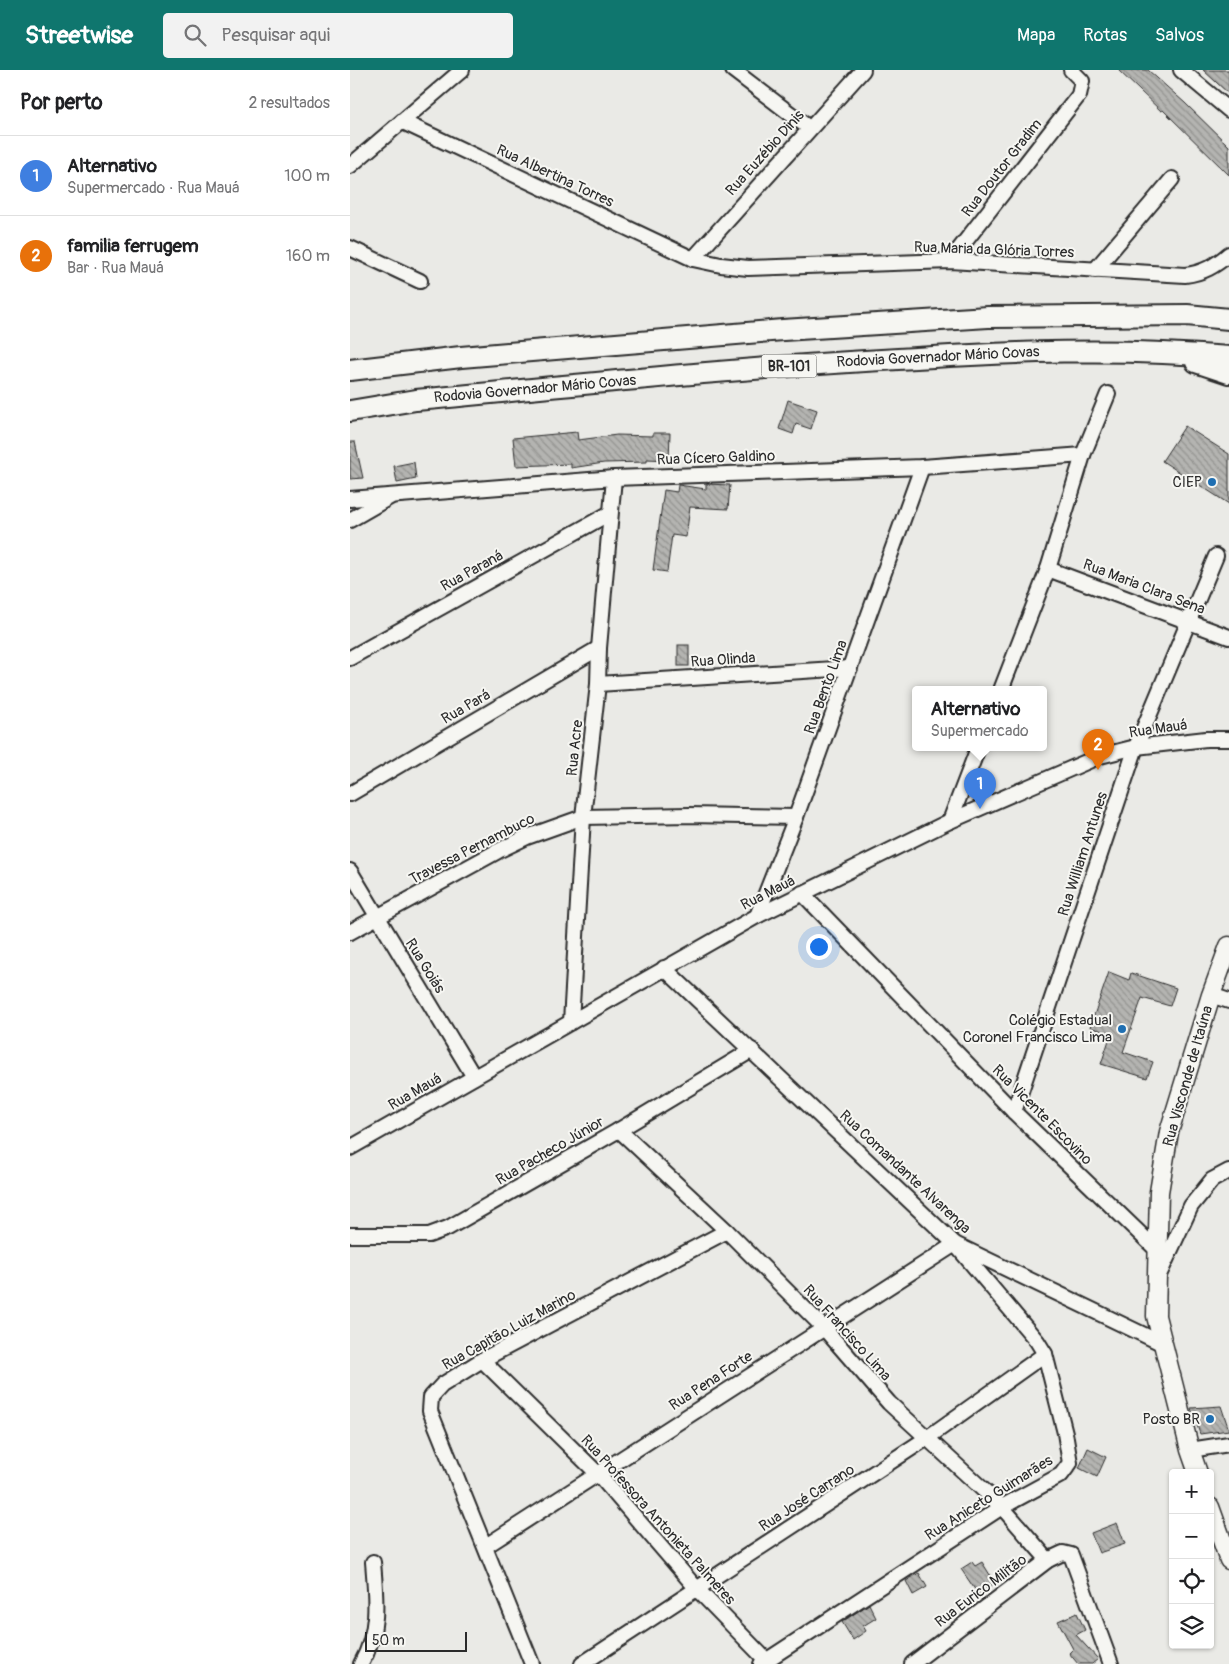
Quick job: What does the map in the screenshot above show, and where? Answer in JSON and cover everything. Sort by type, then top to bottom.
[{"type":"highway","points":[[350,370],[461,357],[784,330],[988,317],[1187,314],[1229,308]]},
{"type":"highway","points":[[1187,314],[1229,319]]},
{"type":"highway","points":[[1158,351],[1229,372]]},
{"type":"highway","name":"Rodovia Governador Mário Covas","points":[[350,411],[426,399],[818,363],[1009,352],[1158,351],[1229,357]]},
{"type":"main road","name":"Rua Visconde de Itaúna","points":[[1197,1469],[1190,1450],[1156,1316],[1155,1283],[1159,1192],[1169,1132],[1211,995],[1229,946]]},
{"type":"main road","points":[[1213,1514],[1229,1560]]},
{"type":"street","points":[[350,166],[462,70]]},
{"type":"street","points":[[733,70],[809,128]]},
{"type":"street","name":"Rua Euzébio Dinis","points":[[693,259],[863,70]]},
{"type":"street","name":"Rua Doutor Gradim","points":[[950,262],[1079,95],[1082,81],[1071,70]]},
{"type":"street","points":[[1181,70],[1229,110]]},
{"type":"street","name":"Rua Albertina Torres","points":[[403,122],[693,259]]},
{"type":"street","points":[[1095,270],[1172,180]]},
{"type":"street","points":[[350,248],[420,281]]},
{"type":"street","name":"Rua Maria da Glória Torres","points":[[693,259],[748,268],[950,262],[1185,275],[1200,273],[1218,264],[1229,254]]},
{"type":"street","points":[[1003,686],[1048,569],[1083,455],[1108,394]]},
{"type":"street","name":"Rua Cícero Galdino","points":[[350,499],[614,478],[922,467],[1083,455]]},
{"type":"street","name":"Rua Bento Lima","points":[[757,916],[796,817],[922,467]]},
{"type":"street","name":"Rua Acre","points":[[572,1022],[584,817],[598,684],[599,648],[614,478]]},
{"type":"street","points":[[350,520],[395,494]]},
{"type":"street","name":"Rua Paraná","points":[[350,658],[610,513]]},
{"type":"street","name":"Rua William Antunes","points":[[1014,1112],[1136,747],[1190,623],[1216,556]]},
{"type":"street","name":"Rua Maria Clara Sena","points":[[1048,569],[1229,637]]},
{"type":"street","name":"Rua Pará","points":[[350,794],[599,648]]},
{"type":"street","name":"Rua Olinda","points":[[598,684],[850,668]]},
{"type":"street","name":"Rua Mauá","points":[[350,1148],[757,916],[950,820],[1100,756],[1136,747],[1206,739],[1229,739]]},
{"type":"street","points":[[950,820],[977,751]]},
{"type":"street","name":"Travessa Pernambuco","points":[[350,932],[498,851],[527,837],[584,817],[689,814],[796,817]]},
{"type":"street","name":"Rua Goiás","points":[[350,870],[376,917],[474,1076]]},
{"type":"street","name":"Rua Vicente Escovino","points":[[802,893],[1014,1112],[1157,1250]]},
{"type":"street","name":"Rua Comandante Alvarenga","points":[[664,968],[955,1244],[1163,1344]]},
{"type":"street","points":[[1211,995],[1229,1001]]},
{"type":"street","name":"Rua Pacheco Júnior","points":[[350,1235],[429,1235],[448,1228],[619,1130],[752,1050]]},
{"type":"street","name":"Rua Francisco Lima","points":[[619,1130],[727,1231],[823,1327],[889,1403],[1002,1507],[1048,1560]]},
{"type":"street","points":[[1155,1283],[1190,1206],[1212,1180],[1229,1171]]},
{"type":"street","name":"Rua Capitão Luiz Marino","points":[[532,1664],[430,1411],[431,1397],[442,1385],[482,1360],[727,1231]]},
{"type":"street","name":"Rua Pena Forte","points":[[486,1546],[823,1327],[955,1244]]},
{"type":"street","name":"Rua Aniceto Guimarães","points":[[763,1662],[1002,1507],[1061,1475],[1070,1463],[1065,1433],[1046,1354],[955,1244]]},
{"type":"street","name":"Rua José Carrano","points":[[582,1664],[927,1438],[1046,1354]]},
{"type":"street","name":"Rua Professora Antonieta Palmeres","points":[[482,1360],[598,1474],[763,1662]]},
{"type":"street","points":[[1190,1450],[1229,1444]]},
{"type":"street","name":"Rua Eurico Militão","points":[[912,1664],[1048,1560],[1063,1553],[1071,1555],[1111,1664]]},
{"type":"street","points":[[361,1664],[367,1653],[377,1613],[373,1562]]},
{"type":"building","points":[[1118,70],[1148,70],[1185,103],[1229,146],[1229,175],[1163,110],[1161,111]]},
{"type":"building","points":[[1203,70],[1229,70],[1229,94]]},
{"type":"building","points":[[788,400],[817,410],[811,429],[796,424],[793,434],[779,429]]},
{"type":"building","name":"CIEP","points":[[1185,426],[1229,454],[1229,504],[1162,461]]},
{"type":"building","points":[[577,432],[578,440],[617,435],[653,436],[653,433],[670,433],[669,460],[647,459],[647,462],[604,463],[571,468],[571,464],[516,466],[513,438]]},
{"type":"building","points":[[350,442],[355,442],[363,478],[350,479]]},
{"type":"building","points":[[414,462],[416,479],[397,483],[394,466]]},
{"type":"building","points":[[706,484],[730,485],[728,509],[690,507],[686,537],[672,535],[667,572],[653,570],[664,490],[677,492],[678,485],[706,489]]},
{"type":"building","points":[[678,645],[689,645],[689,666],[678,666]]},
{"type":"building","name":"Colégio Estadual Coronel Francisco Lima","points":[[1109,972],[1129,980],[1131,973],[1176,988],[1170,1006],[1142,998],[1123,1052],[1153,1062],[1147,1078],[1101,1064],[1111,1034],[1090,1027]]},
{"type":"building","name":"Posto BR","points":[[1221,1406],[1229,1430],[1200,1434],[1191,1408]]},
{"type":"building","points":[[1088,1448],[1106,1457],[1097,1477],[1079,1468]]},
{"type":"building","points":[[1117,1523],[1125,1544],[1099,1553],[1091,1533]]},
{"type":"building","points":[[972,1562],[975,1566],[982,1562],[995,1583],[978,1594],[961,1569]]},
{"type":"building","points":[[919,1573],[927,1587],[913,1595],[906,1581]]},
{"type":"building","points":[[869,1604],[876,1618],[863,1626],[866,1631],[853,1640],[842,1622]]},
{"type":"building","points":[[1077,1613],[1085,1630],[1076,1635],[1098,1659],[1092,1664],[1078,1664],[1069,1653],[1073,1649],[1058,1621]]},
{"type":"place","name":"CIEP","points":[[1212,482]]},
{"type":"place","name":"familia ferrugem","points":[[1098,770]]},
{"type":"place","name":"Alternativo","points":[[980,809]]},
{"type":"place","name":"Colégio Estadual Coronel Francisco Lima","points":[[1122,1029]]},
{"type":"place","name":"Posto BR","points":[[1210,1419]]}]
